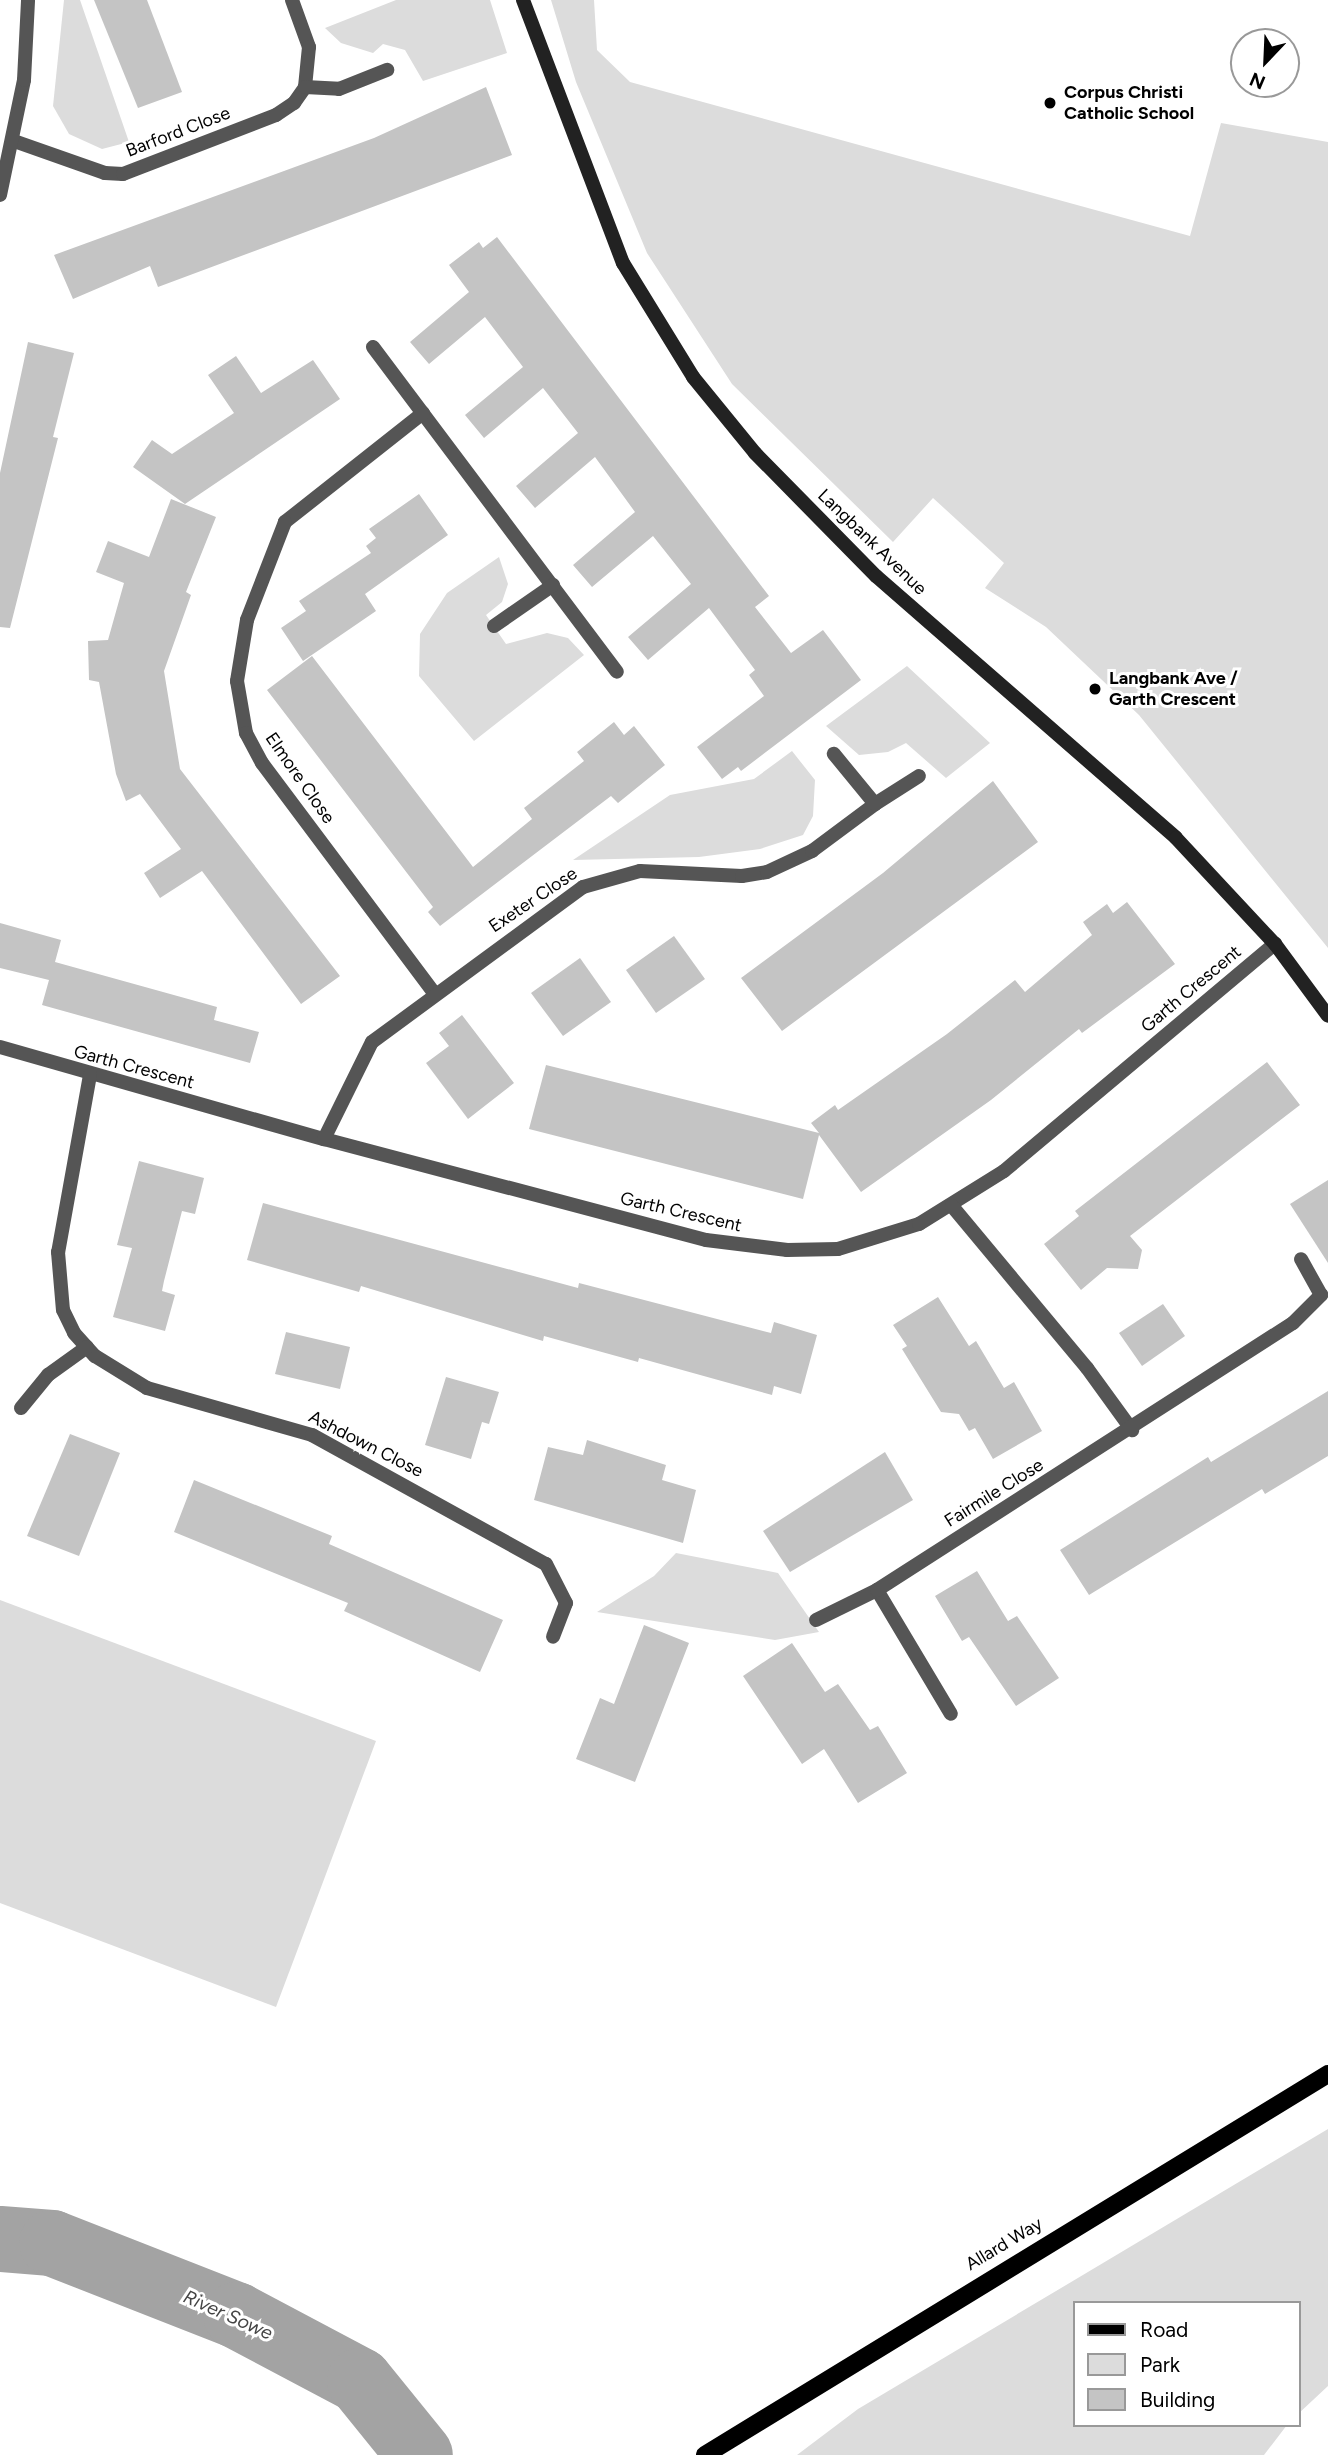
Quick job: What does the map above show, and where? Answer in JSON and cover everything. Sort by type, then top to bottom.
[{"type":"main road","name":"Allard Way","points":[[705,2455],[1328,2074]]},
{"type":"street","points":[[0,195],[14,141],[29,43],[28,0]]},
{"type":"street","points":[[292,0],[309,47],[305,87],[339,89],[387,70]]},
{"type":"street","name":"Langbank Avenue","points":[[523,0],[624,263],[693,377],[755,453],[876,576],[1176,838],[1275,944],[1328,1016]]},
{"type":"street","name":"Barford Close","points":[[14,141],[105,173],[122,174],[276,115],[294,103],[305,87]]},
{"type":"street","points":[[373,347],[617,672]]},
{"type":"street","name":"Elmore Close","points":[[423,413],[285,522],[247,620],[237,681],[246,733],[262,763],[434,993]]},
{"type":"street","points":[[494,626],[553,584]]},
{"type":"street","points":[[834,754],[875,804]]},
{"type":"street","name":"Exeter Close","points":[[324,1139],[372,1042],[434,993],[583,887],[640,871],[742,876],[767,872],[812,851],[875,804],[919,776]]},
{"type":"street","name":"Garth Crescent","points":[[0,1047],[90,1075],[324,1139],[745,1247],[838,1249],[890,1237],[953,1206],[1004,1171],[1275,944]]},
{"type":"street","name":"Ashdown Close","points":[[90,1075],[58,1252],[57,1278],[63,1310],[74,1333],[122,1376],[147,1388],[312,1435],[546,1564],[566,1603],[553,1637]]},
{"type":"street","points":[[953,1206],[1087,1368],[1132,1430]]},
{"type":"street","name":"Fairmile Close","points":[[816,1620],[877,1590],[1132,1430],[1293,1323],[1325,1296],[1301,1259]]},
{"type":"street","points":[[22,1408],[48,1375],[87,1347]]},
{"type":"street","points":[[877,1590],[951,1714]]},
{"type":"green space","points":[[64,0],[80,0],[129,142],[102,149],[69,134],[53,106]]},
{"type":"green space","points":[[396,0],[490,0],[507,53],[423,81],[405,50],[383,44],[373,53],[341,43],[325,28]]},
{"type":"green space","points":[[551,0],[594,0],[597,50],[630,82],[1190,236],[1221,123],[1328,142],[1328,948],[1139,715],[1046,627],[985,588],[1004,563],[933,498],[893,542],[732,384],[647,253],[576,82]]},
{"type":"green space","points":[[499,557],[508,584],[502,602],[486,615],[506,644],[547,633],[568,638],[584,655],[474,741],[419,676],[420,634],[447,593]]},
{"type":"green space","points":[[907,666],[990,743],[946,778],[906,743],[888,752],[859,755],[826,726]]},
{"type":"green space","points":[[792,751],[815,780],[813,816],[803,835],[760,849],[699,857],[573,860],[670,795],[754,779]]},
{"type":"green space","points":[[676,1553],[778,1573],[819,1632],[775,1640],[597,1612],[654,1576]]},
{"type":"green space","points":[[0,1600],[376,1741],[276,2007],[0,1903]]},
{"type":"green space","points":[[1328,2129],[1328,2386],[1300,2412],[1300,2301],[1072,2301],[1072,2427],[1285,2427],[1264,2455],[797,2455],[858,2409]]},
{"type":"building","points":[[94,0],[147,0],[182,92],[138,108]]},
{"type":"building","points":[[486,87],[512,155],[158,287],[150,266],[73,299],[54,255],[374,138]]},
{"type":"building","points":[[497,237],[769,596],[755,607],[791,653],[823,630],[861,680],[741,771],[738,767],[722,779],[697,747],[764,696],[749,675],[755,670],[709,608],[648,660],[628,637],[691,584],[653,536],[592,587],[573,565],[635,512],[595,457],[535,508],[516,486],[578,433],[543,388],[484,438],[465,415],[523,367],[485,317],[429,364],[410,342],[469,292],[449,265],[479,242],[483,248]]},
{"type":"building","points":[[28,342],[74,353],[53,437],[58,438],[10,628],[0,627],[0,473]]},
{"type":"building","points":[[236,356],[261,393],[313,360],[340,399],[185,504],[133,467],[152,440],[172,454],[234,413],[208,375]]},
{"type":"building","points":[[419,494],[448,535],[365,594],[376,611],[303,661],[281,628],[306,611],[299,601],[371,553],[366,546],[376,538],[369,529]]},
{"type":"building","points":[[171,499],[216,517],[186,592],[191,595],[164,671],[180,769],[340,976],[301,1004],[202,871],[160,898],[144,873],[181,849],[140,794],[126,801],[116,774],[99,682],[89,680],[88,641],[108,640],[124,583],[96,572],[108,541],[149,557]]},
{"type":"building","points":[[312,656],[473,867],[532,819],[524,808],[584,761],[577,752],[614,722],[624,735],[634,726],[665,765],[618,803],[611,796],[440,926],[428,912],[433,907],[267,690]]},
{"type":"building","points":[[993,781],[1038,842],[782,1031],[741,978],[883,873]]},
{"type":"building","points":[[1127,902],[1175,964],[1082,1033],[1079,1029],[991,1100],[861,1192],[819,1135],[803,1199],[529,1129],[546,1065],[819,1133],[811,1123],[835,1105],[838,1110],[947,1034],[1015,980],[1025,992],[1092,935],[1083,922],[1107,904],[1113,913]]},
{"type":"building","points":[[0,923],[61,940],[55,962],[217,1007],[214,1020],[259,1032],[250,1063],[42,1005],[49,980],[0,968]]},
{"type":"building","points":[[674,936],[705,979],[656,1013],[626,970]]},
{"type":"building","points":[[580,958],[611,1002],[563,1036],[531,993]]},
{"type":"building","points":[[462,1015],[514,1083],[468,1119],[426,1063],[449,1046],[439,1033]]},
{"type":"building","points":[[1267,1062],[1300,1105],[1130,1236],[1142,1250],[1138,1269],[1107,1268],[1081,1290],[1044,1244],[1079,1216],[1075,1211]]},
{"type":"building","points":[[139,1161],[204,1178],[195,1214],[182,1211],[164,1281],[162,1291],[175,1295],[165,1331],[113,1317],[132,1248],[117,1245]]},
{"type":"building","points":[[1328,1180],[1328,1263],[1290,1204]]},
{"type":"building","points":[[263,1203],[578,1288],[579,1283],[771,1333],[774,1322],[817,1335],[801,1394],[774,1386],[772,1395],[639,1358],[638,1362],[544,1336],[543,1341],[361,1286],[359,1292],[247,1260]]},
{"type":"building","points":[[938,1297],[969,1346],[976,1341],[1004,1388],[1014,1382],[1042,1431],[993,1459],[975,1428],[969,1431],[959,1414],[941,1412],[902,1349],[907,1346],[893,1325]]},
{"type":"building","points":[[1163,1304],[1185,1336],[1142,1366],[1119,1333]]},
{"type":"building","points":[[286,1332],[350,1347],[340,1389],[275,1374]]},
{"type":"building","points":[[446,1377],[499,1392],[489,1424],[482,1422],[471,1459],[425,1445]]},
{"type":"building","points":[[1328,1391],[1328,1456],[1265,1494],[1262,1489],[1089,1595],[1060,1550],[1208,1457],[1211,1462]]},
{"type":"building","points":[[70,1434],[120,1453],[79,1556],[27,1536]]},
{"type":"building","points":[[587,1440],[666,1465],[662,1480],[696,1490],[683,1543],[534,1500],[548,1447],[583,1455]]},
{"type":"building","points":[[885,1452],[913,1500],[790,1572],[763,1531]]},
{"type":"building","points":[[194,1480],[332,1536],[329,1544],[503,1620],[480,1672],[344,1611],[348,1603],[174,1532]]},
{"type":"building","points":[[977,1571],[1008,1621],[1017,1616],[1059,1678],[1016,1706],[969,1637],[962,1641],[935,1596]]},
{"type":"building","points":[[644,1625],[689,1643],[635,1782],[576,1759],[600,1698],[614,1704]]},
{"type":"building","points":[[792,1643],[825,1692],[838,1684],[870,1730],[878,1726],[907,1773],[858,1803],[824,1749],[802,1764],[743,1676]]},
{"type":"waterway","name":"River Sowe","points":[[0,2239],[52,2243],[236,2315],[360,2381],[420,2455]]},
{"type":"place","name":"Corpus Christi Catholic School","points":[[1050,103]]},
{"type":"place","name":"Langbank Ave / Garth Crescent","points":[[1095,689]]}]
